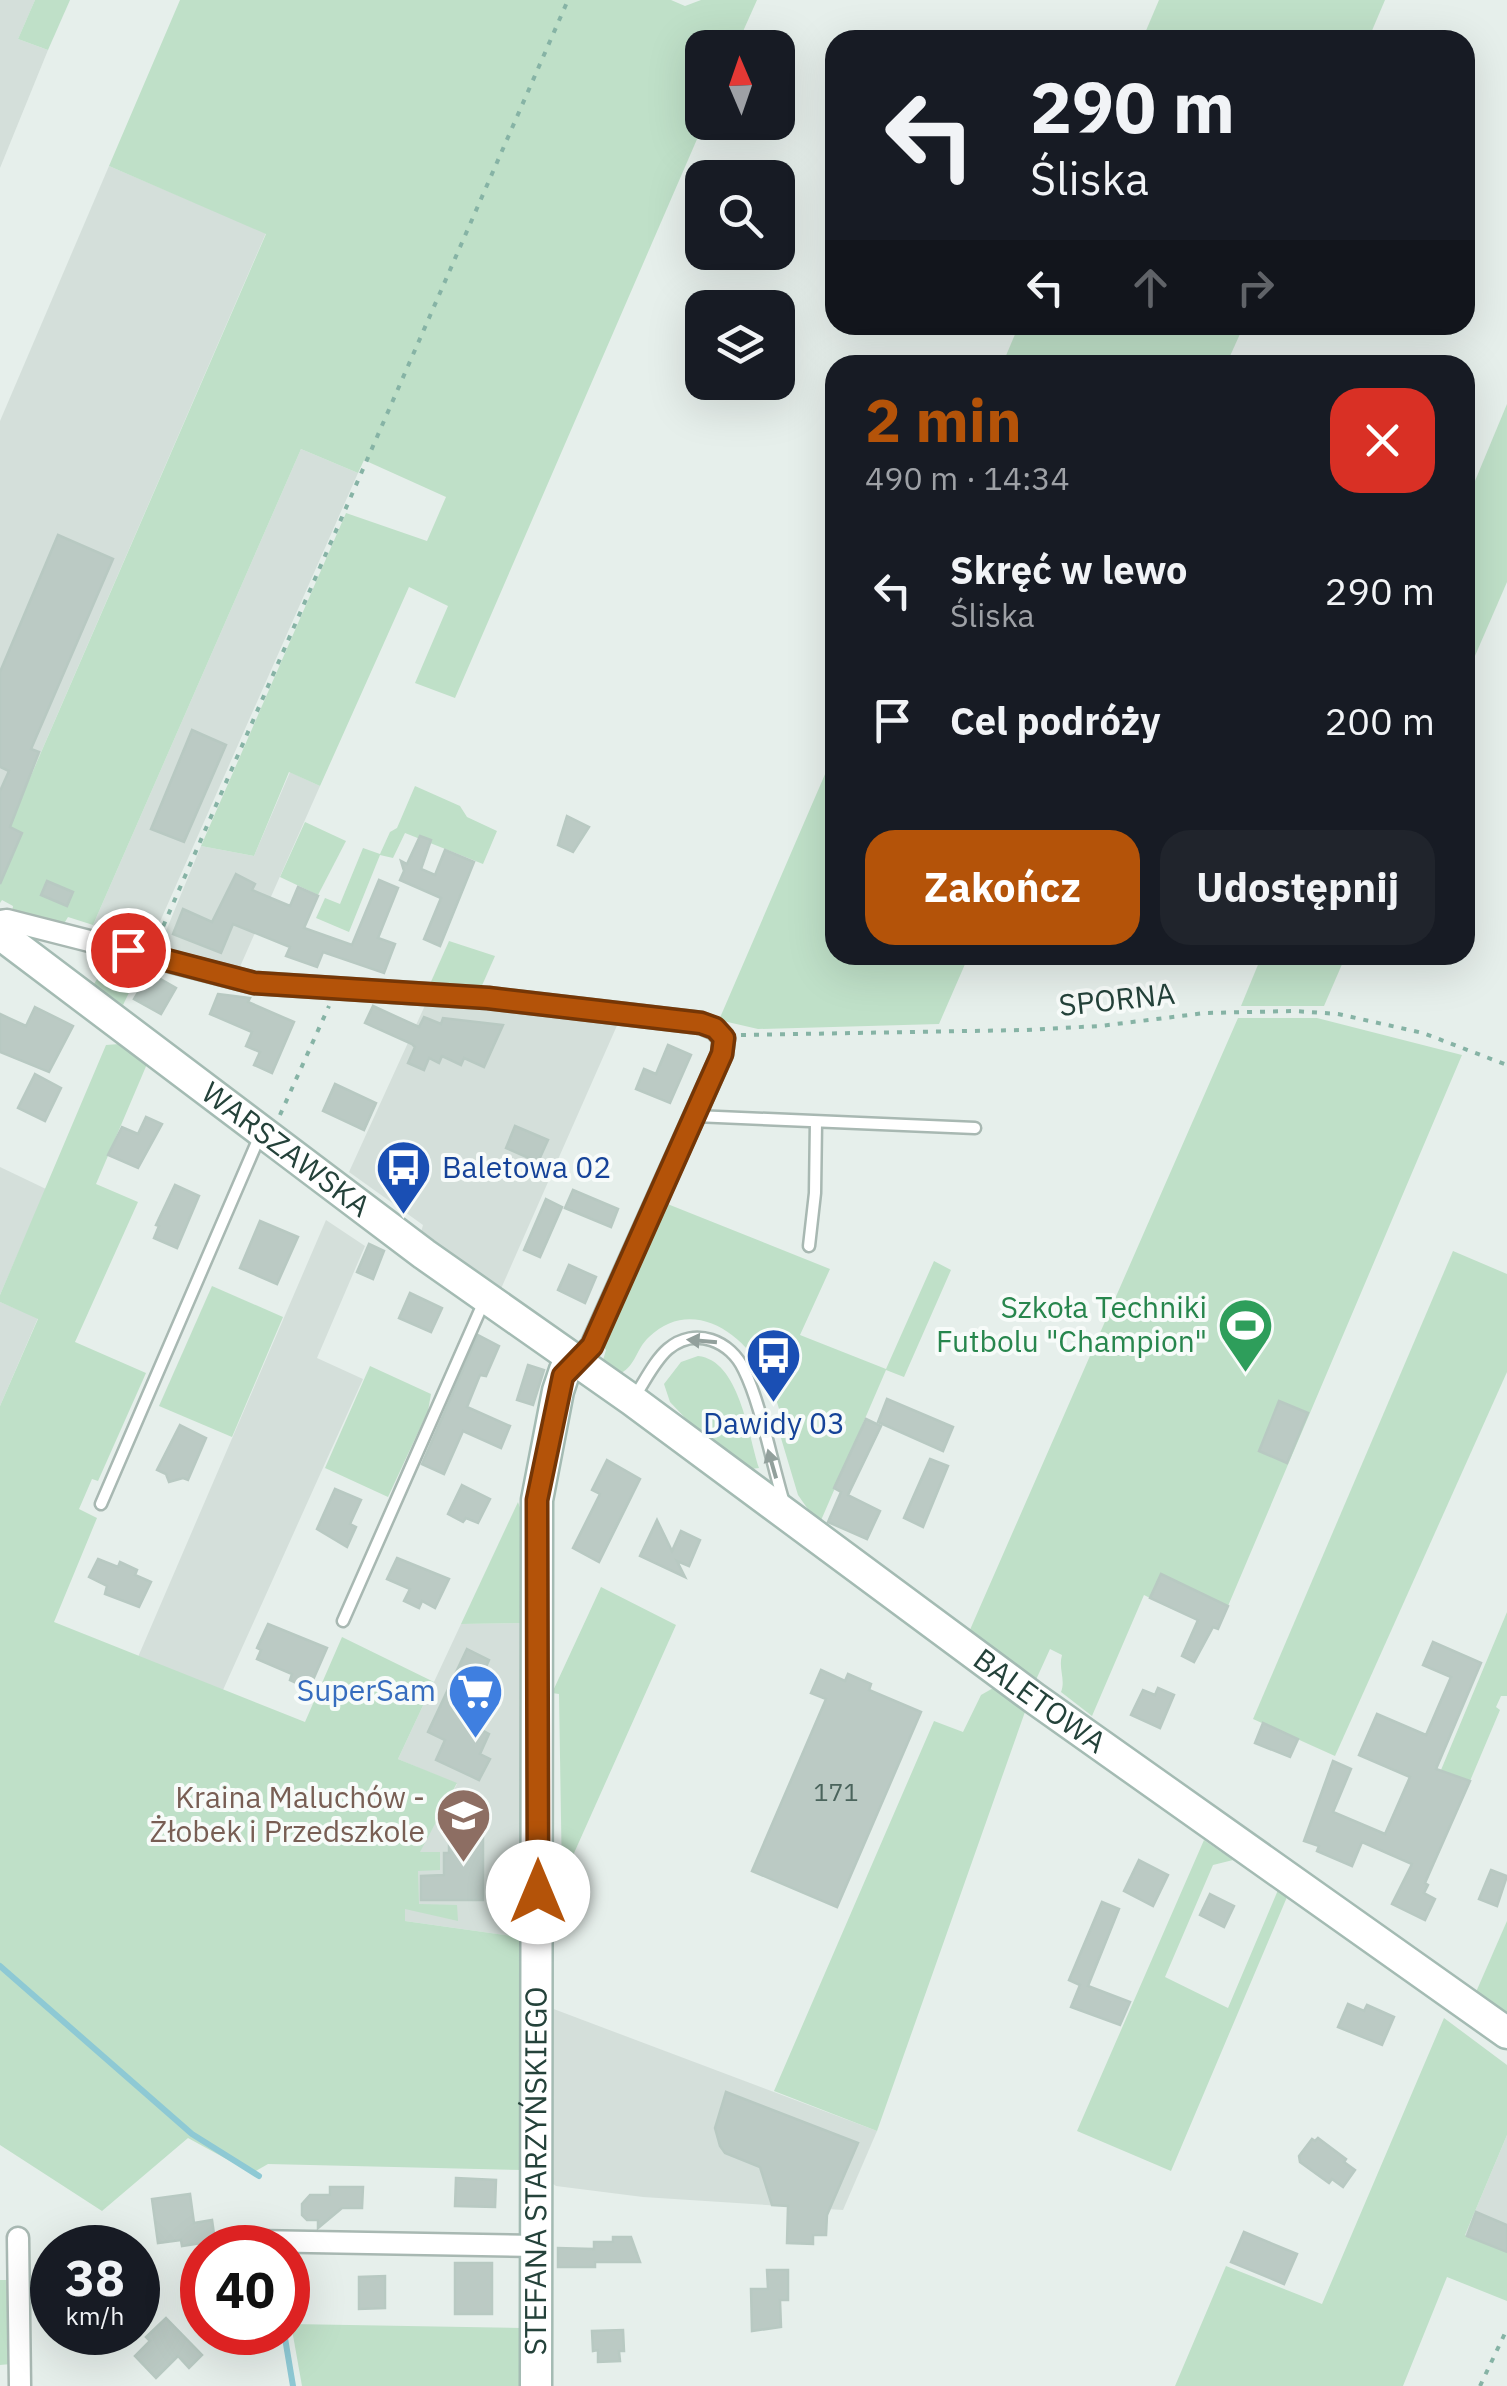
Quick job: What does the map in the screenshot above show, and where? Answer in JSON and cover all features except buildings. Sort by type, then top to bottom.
[{"type":"street","points":[[0,921],[241,981],[488,998],[642,1015],[709,1025],[724,1038]]},
{"type":"street","name":"WARSZAWSKA","points":[[0,934],[265,1135],[576,1361]]},
{"type":"street","name":"STEFANA STARZYŃSKIEGO","points":[[536,2386],[537,1500],[563,1376],[592,1346],[722,1054],[724,1038]]},
{"type":"street","name":"BALETOWA","points":[[576,1361],[1034,1698],[1507,2033]]},
{"type":"street","points":[[18,2238],[20,2386]]},
{"type":"street","points":[[310,2242],[537,2246]]},
{"type":"lane","points":[[695,1116],[975,1128]]},
{"type":"lane","points":[[810,1246],[816,1122]]},
{"type":"lane","points":[[101,1504],[265,1135]]},
{"type":"lane","points":[[343,1621],[486,1298]]},
{"type":"lane","points":[[632,1400],[664,1352],[673,1345],[700,1338],[716,1340],[731,1349],[745,1370],[788,1517]]},
{"type":"path","points":[[150,956],[568,0]]},
{"type":"path","points":[[265,1135],[337,989]]},
{"type":"path","name":"SPORNA","points":[[724,1038],[748,1034],[1044,1029],[1206,1013],[1294,1012],[1338,1014],[1423,1033],[1507,1065]]},
{"type":"path","points":[[1480,2386],[1507,2329]]},
{"type":"shaded area","points":[[0,0],[35,0],[18,39],[48,50],[0,168]]},
{"type":"shaded area","points":[[109,166],[266,233],[0,847],[0,421]]},
{"type":"shaded area","points":[[301,449],[358,473],[151,942],[117,930],[118,921],[107,916],[98,926],[93,925]]},
{"type":"shaded area","points":[[290,772],[320,786],[239,969],[221,964],[219,969],[166,953],[161,943],[201,846],[254,856]]},
{"type":"shaded area","points":[[427,1001],[619,1021],[500,1291],[421,1232],[423,1225],[349,1172]]},
{"type":"shaded area","points":[[0,1167],[46,1189],[0,1295]]},
{"type":"shaded area","points":[[326,1220],[365,1246],[317,1358],[363,1379],[223,1690],[138,1657]]},
{"type":"shaded area","points":[[0,1302],[38,1318],[0,1406]]},
{"type":"shaded area","points":[[521,1623],[526,1938],[405,1921],[404,1871],[457,1784],[398,1759],[461,1624]]},
{"type":"shaded area","points":[[551,2008],[877,2131],[843,2210],[643,2197],[556,2186],[549,2181]]},
{"type":"shaded area","points":[[1507,2135],[1507,2252],[1465,2235]]},
{"type":"green space","points":[[35,0],[70,0],[48,50],[18,39]]},
{"type":"green space","points":[[180,0],[671,0],[685,6],[701,0],[757,0],[744,30],[685,30],[685,140],[697,140],[455,698],[415,683],[448,606],[409,587],[320,786],[289,772],[254,856],[201,846],[346,513],[427,541],[446,497],[364,460],[358,473],[301,449],[93,925],[68,917],[62,927],[12,912],[13,906],[2,900],[0,903],[0,847],[266,234],[109,166]]},
{"type":"green space","points":[[1159,0],[1385,0],[1372,30],[1146,30]]},
{"type":"green space","points":[[1015,335],[1240,335],[1230,355],[1006,355]]},
{"type":"green space","points":[[1507,404],[1507,582],[1475,656],[1475,481]]},
{"type":"green space","points":[[825,774],[825,965],[965,965],[939,1024],[758,1029],[719,1020]]},
{"type":"green space","points":[[415,786],[460,806],[467,817],[497,831],[483,864],[405,833],[393,858],[380,855],[349,932],[316,918],[325,898],[340,904],[363,848],[380,854],[390,832],[397,828]]},
{"type":"green space","points":[[305,822],[346,841],[318,895],[280,877]]},
{"type":"green space","points":[[449,941],[495,956],[480,990],[430,984]]},
{"type":"green space","points":[[112,955],[144,962],[123,1005],[94,984]]},
{"type":"green space","points":[[1258,965],[1342,965],[1324,1006],[1241,1006]]},
{"type":"green space","name":"Szkoła Techniki Futbolu \"Champion\"","points":[[1238,1018],[1317,1018],[1462,1055],[1228,1606],[1161,1574],[1150,1598],[1144,1595],[1092,1716],[1061,1692],[1062,1655],[1050,1649],[1035,1682],[969,1632]]},
{"type":"green space","points":[[119,1044],[147,1064],[96,1184],[138,1202],[75,1342],[146,1373],[98,1481],[92,1479],[79,1509],[97,1518],[54,1622],[305,1722],[342,1637],[434,1682],[398,1759],[457,1783],[420,1852],[440,1852],[440,1870],[418,1871],[419,1904],[457,1905],[458,1921],[405,1909],[405,1921],[526,1938],[524,2170],[268,2164],[252,2173],[188,2138],[102,2211],[0,2145],[0,1406],[38,1319],[0,1302],[0,1295],[106,1045]]},
{"type":"green space","points":[[665,1203],[830,1269],[800,1335],[886,1369],[934,1261],[951,1270],[904,1377],[886,1370],[819,1525],[798,1495],[775,1418],[781,1415],[775,1396],[769,1397],[763,1380],[777,1375],[776,1368],[763,1372],[729,1332],[698,1320],[681,1320],[665,1325],[649,1337],[621,1373],[603,1360],[603,1346]]},
{"type":"green space","points":[[1453,1251],[1507,1274],[1507,1372],[1335,1756],[1253,1719]]},
{"type":"green space","points":[[212,1286],[283,1317],[232,1437],[159,1406]]},
{"type":"green space","points":[[698,1356],[723,1370],[732,1384],[759,1468],[751,1469],[688,1421],[670,1402],[664,1384],[681,1362]]},
{"type":"green space","points":[[370,1366],[431,1394],[428,1411],[388,1497],[325,1468]]},
{"type":"green space","points":[[518,1502],[522,1514],[521,1623],[461,1624]]},
{"type":"green space","points":[[601,1587],[676,1625],[562,1880],[559,1694],[552,1693]]},
{"type":"green space","points":[[1507,1612],[1507,1696],[1501,1696],[1496,1707],[1500,1710],[1470,1781],[1441,1770]]},
{"type":"green space","points":[[995,1687],[1026,1709],[877,2131],[774,2091],[934,1721],[963,1732],[981,1695]]},
{"type":"green space","points":[[1204,1840],[1233,1860],[1213,1865],[1165,1977],[1228,2008],[1278,1890],[1287,1897],[1171,2171],[1077,2131]]},
{"type":"green space","points":[[1507,1921],[1507,2014],[1476,1992]]},
{"type":"green space","points":[[1444,2018],[1507,2065],[1507,2135],[1465,2235],[1507,2252],[1507,2301],[1447,2277],[1403,2386],[1175,2386],[1226,2266],[1322,2304]]},
{"type":"green space","points":[[0,2280],[12,2280],[11,2364],[0,2365]]},
{"type":"green space","points":[[310,2324],[521,2328],[521,2386],[302,2386],[296,2355],[310,2355]]},
{"type":"waterway","points":[[0,1966],[192,2134],[259,2176]]},
{"type":"waterway","points":[[288,2355],[293,2386]]},
{"type":"place","name":"Baletowa 02","points":[[403,1217]]},
{"type":"place","name":"Szkoła Techniki Futbolu \"Champion\"","points":[[1246,1374]]},
{"type":"place","name":"Dawidy 03","points":[[774,1405]]},
{"type":"place","name":"SuperSam","points":[[475,1740]]},
{"type":"place","name":"Kraina Maluchów - Żłobek i Przedszkole","points":[[464,1864]]},
{"type":"route","points":[[128,950],[254,983],[488,998],[602,1010],[701,1023],[715,1028],[724,1038],[722,1054],[592,1346],[565,1370],[553,1413],[537,1500],[538,1892]]}]
